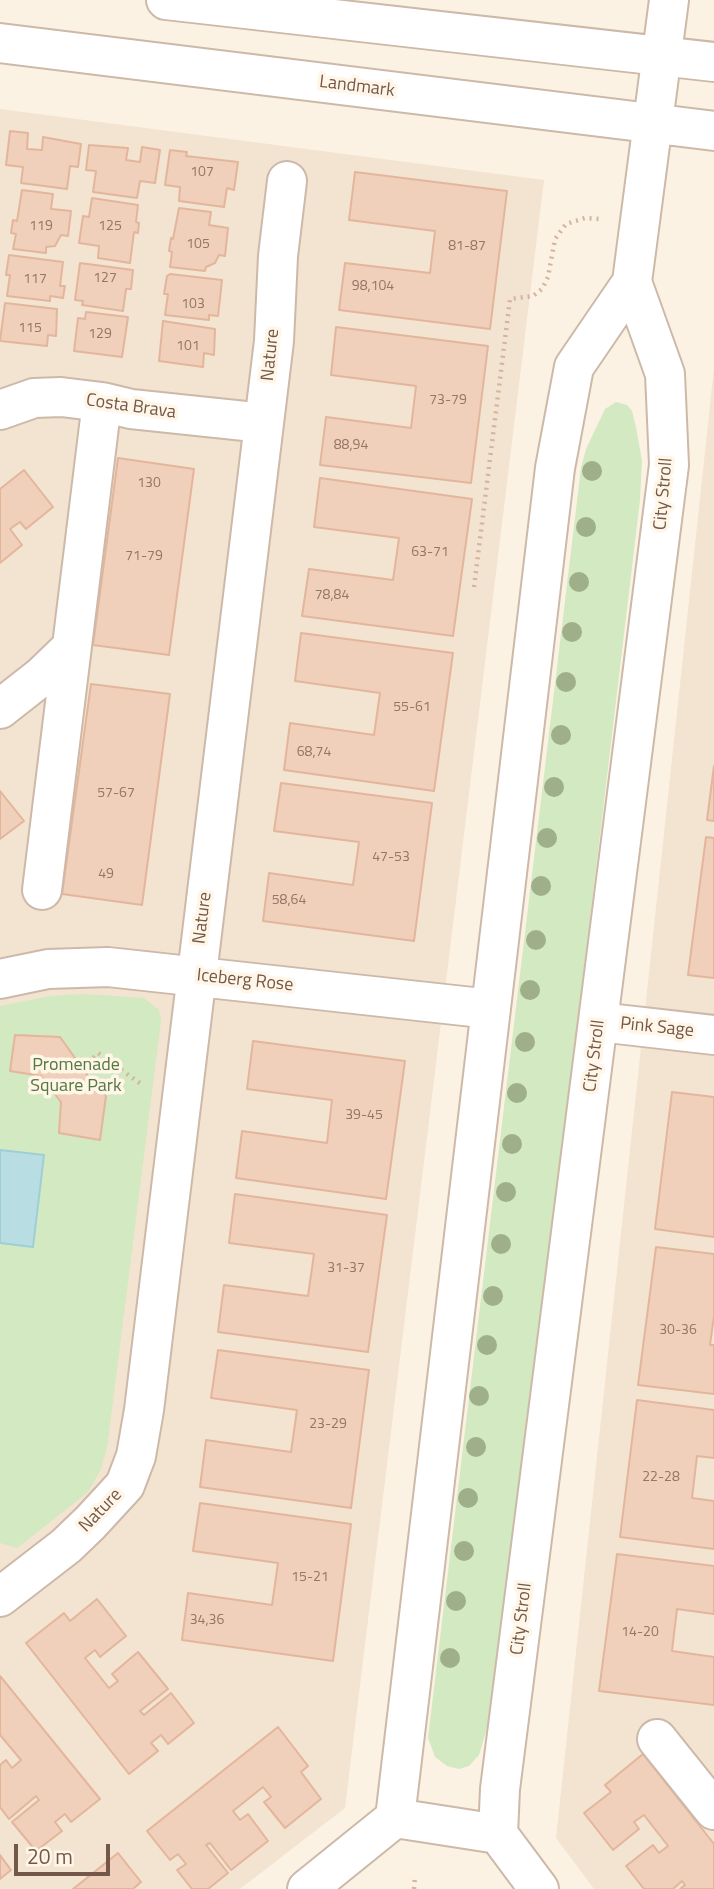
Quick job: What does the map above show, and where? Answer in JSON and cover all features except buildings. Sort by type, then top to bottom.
[{"type":"street","points":[[166,0],[377,12],[714,62]]},
{"type":"street","name":"City Stroll","points":[[395,1818],[555,468],[574,367],[632,282],[669,0]]},
{"type":"street","name":"Landmark","points":[[0,43],[714,131]]},
{"type":"street","name":"Nature","points":[[0,1597],[66,1546],[90,1523],[125,1485],[136,1456],[274,341],[278,256],[287,181]]},
{"type":"street","name":"City Stroll","points":[[498,1834],[500,1789],[669,465],[665,374],[632,282]]},
{"type":"street","name":"Costa Brava","points":[[0,410],[34,398],[61,397],[131,409],[264,423]]},
{"type":"street","points":[[41,890],[102,402]]},
{"type":"street","points":[[0,709],[42,676],[69,650]]},
{"type":"street","name":"Iceberg Rose","points":[[0,979],[48,969],[108,967],[491,1009]]},
{"type":"street","name":"Pink Sage","points":[[599,1021],[714,1035]]},
{"type":"street","points":[[657,1739],[714,1810]]},
{"type":"street","points":[[307,1889],[395,1818],[498,1834],[540,1889]]},
{"type":"path","points":[[474,587],[510,299],[533,296],[542,289],[548,278],[555,239],[566,224],[585,218],[599,219]]},
{"type":"path","points":[[84,1068],[98,1053],[141,1084]]},
{"type":"path","points":[[414,1889],[415,1876]]},
{"type":"shaded area","points":[[0,109],[544,180],[345,1808],[240,1889],[0,1889]]},
{"type":"shaded area","points":[[714,368],[714,1889],[594,1889],[556,1838]]},
{"type":"green space","points":[[616,402],[627,405],[632,411],[636,427],[642,461],[640,500],[500,1674],[479,1755],[469,1766],[459,1769],[447,1766],[435,1757],[428,1738],[581,468],[586,449],[605,409]]},
{"type":"green space","name":"Promenade Square Park","points":[[84,994],[144,998],[159,1010],[161,1021],[107,1448],[100,1471],[88,1492],[17,1548],[0,1543],[0,1006],[50,996]]},
{"type":"water","points":[[0,1150],[44,1155],[33,1247],[0,1243]]}]
